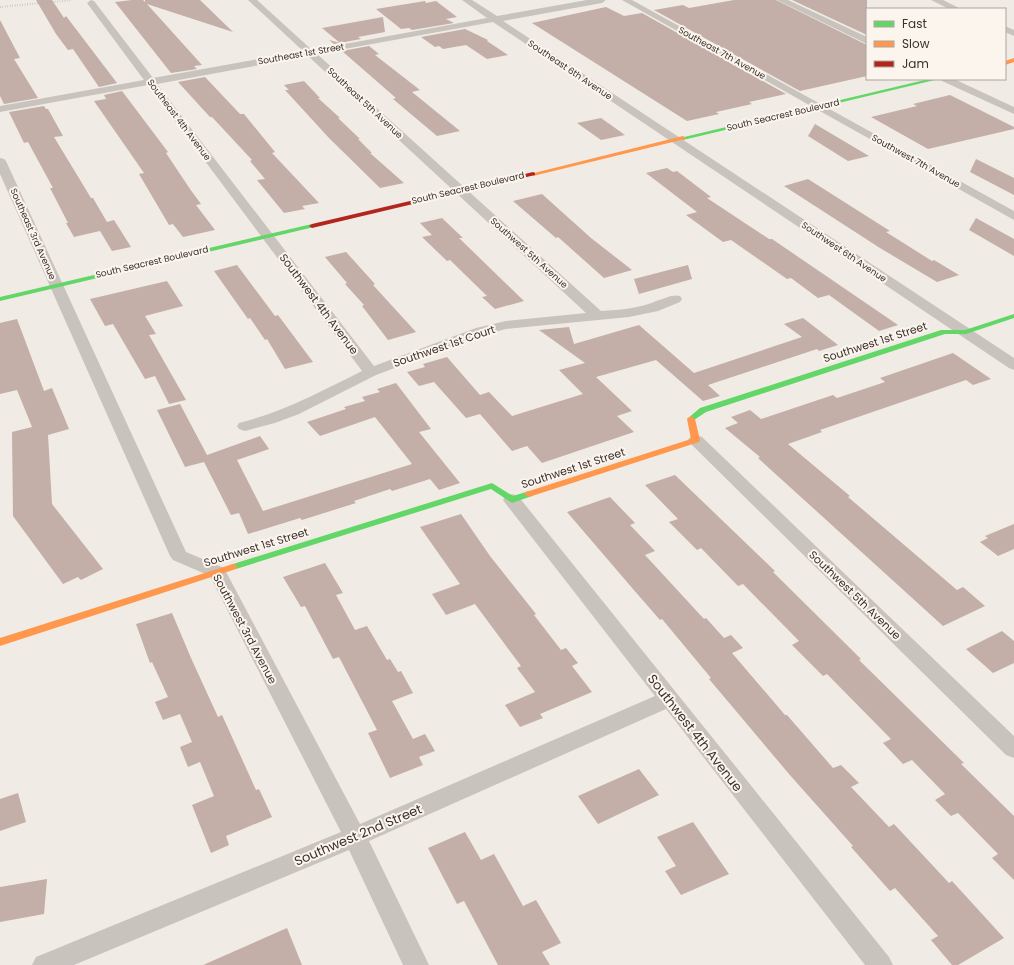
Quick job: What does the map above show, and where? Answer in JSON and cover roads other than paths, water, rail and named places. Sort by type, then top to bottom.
[{"type":"street","name":"Southeast 5th Avenue","points":[[252,0],[459,190]]},
{"type":"street","name":"Southeast 6th Avenue","points":[[466,0],[674,140]]},
{"type":"street","name":"Southeast 1st Street","points":[[0,109],[602,0]]},
{"type":"street","name":"Southeast 7th Avenue","points":[[626,0],[818,107]]},
{"type":"street","points":[[781,0],[866,41]]},
{"type":"street","points":[[935,0],[955,8]]},
{"type":"street","name":"Southeast 4th Avenue","points":[[91,3],[267,235]]},
{"type":"street","name":"South Seacrest Boulevard","points":[[0,299],[267,235],[932,80]]},
{"type":"street","points":[[948,80],[1014,111]]},
{"type":"street","name":"Southwest 7th Avenue","points":[[818,107],[1014,216]]},
{"type":"street","name":"Southwest 6th Avenue","points":[[674,140],[1014,365]]},
{"type":"street","name":"Southeast 3rd Avenue","points":[[0,161],[56,285]]},
{"type":"street","name":"Southwest 5th Avenue","points":[[459,190],[598,316]]},
{"type":"street","name":"Southwest 4th Avenue","points":[[267,235],[371,372]]},
{"type":"street","name":"Southwest 3rd Avenue","points":[[56,285],[179,556],[217,572],[354,837],[416,965]]},
{"type":"street","name":"Southwest 1st Court","points":[[245,426],[269,420],[293,411],[371,372],[481,331],[506,325],[641,311],[676,298]]},
{"type":"street","name":"Southwest 1st Street","points":[[0,642],[492,486],[512,500],[696,440],[691,419],[703,410],[944,332],[966,332],[1014,316]]},
{"type":"street","name":"Southwest 5th Avenue","points":[[696,440],[1014,749]]},
{"type":"street","name":"Southwest 4th Avenue","points":[[512,500],[668,700],[880,965]]},
{"type":"street","name":"Southwest 2nd Street","points":[[45,965],[354,837],[668,700]]},
{"type":"railway","points":[[0,7],[72,0]]}]
